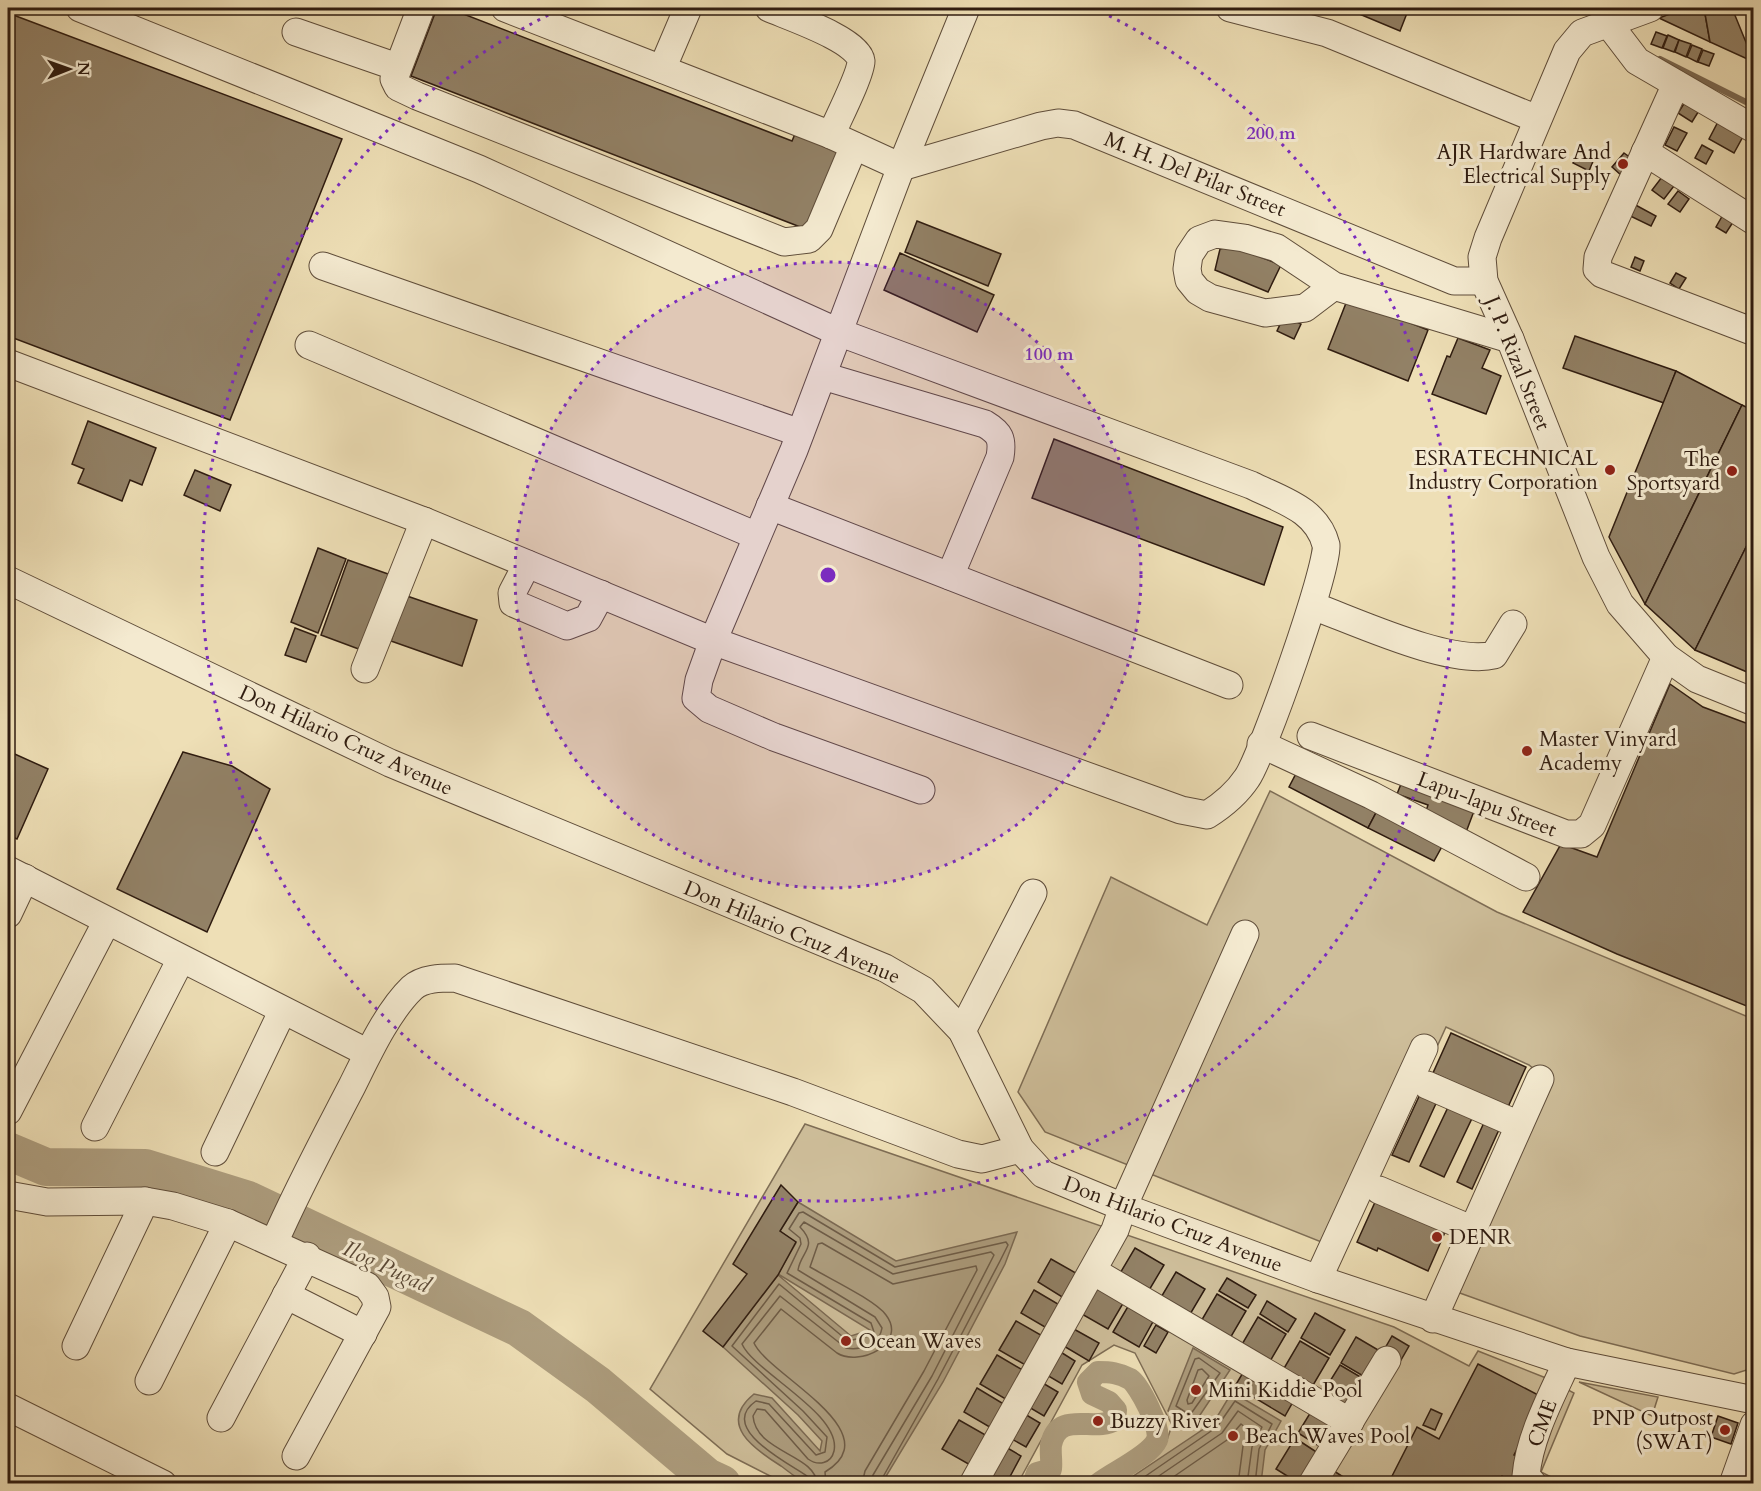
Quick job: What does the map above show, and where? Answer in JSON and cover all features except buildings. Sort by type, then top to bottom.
[{"type":"street","points":[[8,363],[424,521],[713,641],[1180,810],[1207,815],[1226,802],[1248,777],[1313,606],[1327,547],[1319,528],[1309,513],[1251,485],[838,332],[479,169],[80,8]]},
{"type":"street","points":[[421,8],[397,67],[394,79],[398,87],[784,242],[809,239],[819,229],[842,141],[860,58],[846,43],[835,36],[769,8]]},
{"type":"street","points":[[505,8],[842,141],[901,167]]},
{"type":"street","points":[[662,69],[688,8]]},
{"type":"street","points":[[921,790],[774,737],[709,709],[696,698],[699,680],[713,641],[823,376],[901,167],[966,8]]},
{"type":"street","points":[[1230,8],[1327,33],[1537,119]]},
{"type":"street","name":"J. P. Rizal Street","points":[[1650,8],[1582,33],[1567,51],[1488,238],[1482,257],[1484,281],[1510,339],[1596,557],[1620,604],[1666,657],[1698,679],[1754,702]]},
{"type":"street","points":[[1608,23],[1637,61],[1754,129]]},
{"type":"street","points":[[296,32],[397,67]]},
{"type":"street","points":[[1676,84],[1598,257],[1597,269],[1602,274],[1754,332]]},
{"type":"street","name":"M. H. Del Pilar Street","points":[[901,167],[1041,126],[1058,123],[1074,125],[1454,281],[1484,281]]},
{"type":"street","points":[[1645,152],[1754,221]]},
{"type":"street","points":[[1334,286],[1305,308],[1265,313],[1210,298],[1198,291],[1189,280],[1187,269],[1189,255],[1199,240],[1215,234],[1244,238],[1278,248],[1334,286],[1510,339]]},
{"type":"street","points":[[323,267],[800,433]]},
{"type":"street","points":[[309,345],[757,536]]},
{"type":"street","points":[[823,376],[985,424],[998,432],[1003,442],[1000,457],[950,576]]},
{"type":"street","points":[[770,506],[1229,684]]},
{"type":"street","points":[[364,669],[424,521]]},
{"type":"street","points":[[527,564],[512,593],[513,603],[521,608],[567,626],[588,618],[601,594]]},
{"type":"street","name":"Don Hilario Cruz Avenue","points":[[8,580],[390,763],[885,968],[923,990],[962,1030],[1020,1149],[1043,1174],[1123,1207],[1318,1279],[1567,1362],[1754,1400]]},
{"type":"street","points":[[1313,606],[1395,636],[1478,658],[1494,655],[1513,624]]},
{"type":"street","name":"Lapu-lapu Street","points":[[1311,736],[1566,834],[1581,834],[1592,825],[1666,657]]},
{"type":"street","points":[[1261,744],[1371,795],[1526,877]]},
{"type":"street","points":[[8,914],[16,874],[282,1012],[369,1053]]},
{"type":"street","points":[[962,1030],[1033,893]]},
{"type":"street","points":[[8,1111],[107,921]]},
{"type":"street","points":[[973,1484],[1115,1230],[1123,1207],[1245,934]]},
{"type":"street","points":[[94,1127],[181,959]]},
{"type":"street","points":[[279,1234],[302,1181],[369,1053],[400,1001],[413,986],[435,978],[455,978],[793,1092],[958,1154],[982,1159],[1020,1149]]},
{"type":"street","points":[[215,1152],[282,1012]]},
{"type":"street","points":[[1318,1279],[1424,1048]]},
{"type":"street","points":[[1433,1319],[1471,1229],[1540,1079]]},
{"type":"street","points":[[1427,1084],[1519,1125]]},
{"type":"street","points":[[1379,1190],[1471,1229]]},
{"type":"street","points":[[8,1195],[47,1202],[145,1202],[172,1206],[228,1223],[279,1234],[307,1256],[367,1286],[375,1297],[377,1307],[297,1456]]},
{"type":"street","points":[[75,1346],[145,1202]]},
{"type":"street","points":[[149,1381],[228,1223]]},
{"type":"street","points":[[221,1418],[307,1256]]},
{"type":"street","points":[[1096,1266],[1350,1422]]},
{"type":"street","points":[[286,1295],[363,1334]]},
{"type":"street","points":[[1312,1484],[1387,1360]]},
{"type":"street","name":"CME","points":[[1533,1484],[1526,1476],[1531,1451],[1567,1362]]},
{"type":"street","points":[[8,1407],[163,1484]]},
{"type":"street","points":[[1735,1483],[1754,1425]]},
{"type":"shaded area","points":[[1270,791],[1497,912],[1753,1019],[1753,1368],[1734,1374],[1580,1336],[1457,1292],[1550,1083],[1529,1065],[1446,1027],[1344,1251],[1045,1132],[1018,1092],[1111,877],[1207,925]]},
{"type":"shaded area","points":[[805,1124],[1394,1327],[1469,1366],[1478,1351],[1546,1378],[1574,1393],[1541,1472],[1563,1483],[1103,1483],[1114,1473],[1167,1440],[1172,1425],[1135,1353],[1114,1345],[1082,1365],[1018,1483],[786,1484],[727,1454],[650,1389]]},
{"type":"shaded area","points":[[1579,1382],[1658,1397],[1652,1416]]},
{"type":"water","name":"Ocean Waves","points":[[798,1202],[896,1261],[1017,1232],[1005,1264],[943,1382],[882,1483],[823,1485],[805,1482],[760,1452],[744,1435],[739,1425],[743,1405],[754,1394],[772,1398],[820,1451],[822,1441],[798,1415],[723,1347],[778,1275],[851,1336],[870,1330],[778,1274],[796,1243],[780,1231]]},
{"type":"water","name":"Mini Kiddie Pool","points":[[1193,1348],[1230,1370],[1194,1424],[1168,1411]]},
{"type":"water","name":"Beach Waves Pool","points":[[1232,1392],[1281,1421],[1265,1450],[1261,1483],[1123,1483],[1214,1422]]},
{"type":"waterway","points":[[1660,59],[1754,106]]},
{"type":"waterway","name":"Ilog Pugad","points":[[8,1151],[46,1167],[145,1168],[248,1200],[519,1328],[598,1385],[707,1477],[722,1484]]},
{"type":"waterway","name":"Buzzy River","points":[[1033,1484],[1037,1473],[1051,1469],[1051,1445],[1055,1434],[1061,1428],[1115,1420],[1116,1410],[1109,1402],[1092,1394],[1088,1382],[1098,1372],[1107,1372],[1122,1375],[1134,1383],[1149,1408],[1158,1434],[1157,1440],[1147,1452],[1098,1484]]},
{"type":"place","name":"AJR Hardware And Electrical Supply","points":[[1623,164]]},
{"type":"place","name":"ESRATECHNICAL Industry Corporation","points":[[1610,470]]},
{"type":"place","name":"The Sportsyard","points":[[1732,471]]},
{"type":"place","name":"Master Vinyard Academy","points":[[1527,751]]},
{"type":"place","name":"DENR","points":[[1437,1237]]},
{"type":"place","name":"Ocean Waves","points":[[846,1341]]},
{"type":"place","name":"Mini Kiddie Pool","points":[[1196,1390]]},
{"type":"place","name":"Buzzy River","points":[[1098,1421]]},
{"type":"place","name":"PNP Outpost (SWAT)","points":[[1725,1430]]},
{"type":"place","name":"Beach Waves Pool","points":[[1233,1436]]}]
